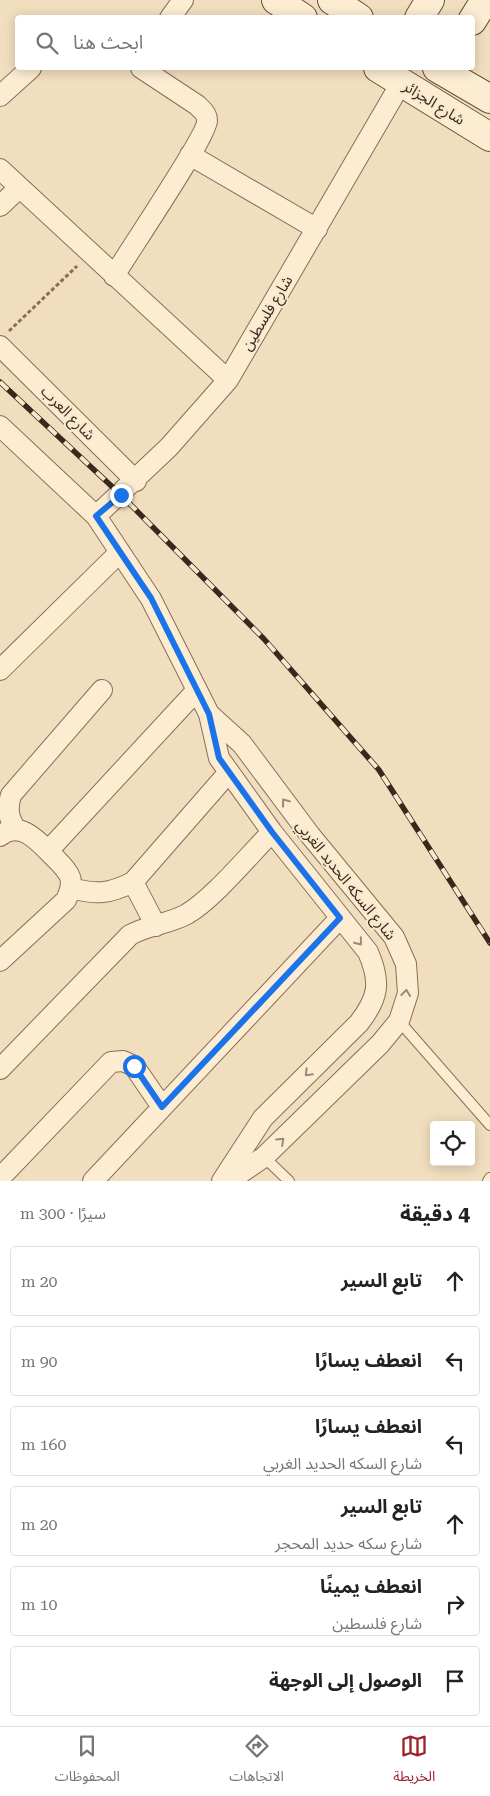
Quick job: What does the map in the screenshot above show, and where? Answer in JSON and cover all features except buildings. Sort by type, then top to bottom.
[{"type":"street","points":[[172,15],[182,0]]},
{"type":"street","points":[[276,0],[298,15]]},
{"type":"street","points":[[332,0],[354,15]]},
{"type":"street","points":[[421,15],[430,0]]},
{"type":"street","points":[[475,17],[485,0]]},
{"type":"street","points":[[0,96],[29,70]]},
{"type":"street","points":[[114,276],[206,128],[205,112],[144,70]]},
{"type":"street","name":"شارع الجزائر","points":[[381,70],[490,137]]},
{"type":"street","name":"شارع الجزائر","points":[[443,70],[490,99]]},
{"type":"street","name":"شارع فلسطين","points":[[96,516],[136,481],[169,447],[228,380],[402,83]]},
{"type":"street","points":[[190,155],[317,229]]},
{"type":"street","points":[[0,169],[228,380]]},
{"type":"street","points":[[0,206],[19,188]]},
{"type":"street","name":"شارع العرب","points":[[3,339],[136,481]]},
{"type":"street","name":"شارع السكه الحديد الغربي","points":[[1,432],[96,516],[151,598],[209,714],[219,758],[272,832],[368,952],[376,970],[377,989],[371,1008],[359,1023],[263,1118],[222,1181]]},
{"type":"street","points":[[0,670],[120,552]]},
{"type":"street","points":[[0,961],[66,900],[71,888],[70,877],[64,867],[28,833],[8,833],[10,819],[8,807],[11,794],[102,690]]},
{"type":"street","points":[[48,851],[197,690]]},
{"type":"street","name":"شارع السكه الحديد الغربي","points":[[209,714],[242,744],[310,835],[394,937],[406,964],[408,993],[399,1021],[380,1044],[264,1157],[229,1181]]},
{"type":"street","points":[[71,888],[92,894],[114,891],[133,882],[229,772]]},
{"type":"street","points":[[0,1069],[130,935],[187,914],[200,905],[272,832]]},
{"type":"street","points":[[133,882],[156,926]]},
{"type":"street","points":[[93,1181],[340,918]]},
{"type":"street","points":[[0,1178],[111,1062],[123,1060],[134,1066],[162,1107]]},
{"type":"lane","points":[[399,1021],[490,1126]]},
{"type":"lane","points":[[264,1157],[290,1181]]},
{"type":"path","points":[[3,339],[90,254]]},
{"type":"railway","points":[[0,382],[121,495],[264,639],[379,770],[490,943]]},
{"type":"route","points":[[121,495],[96,516],[151,598],[209,714],[219,758],[272,832],[340,918],[162,1107],[134,1066]]}]
